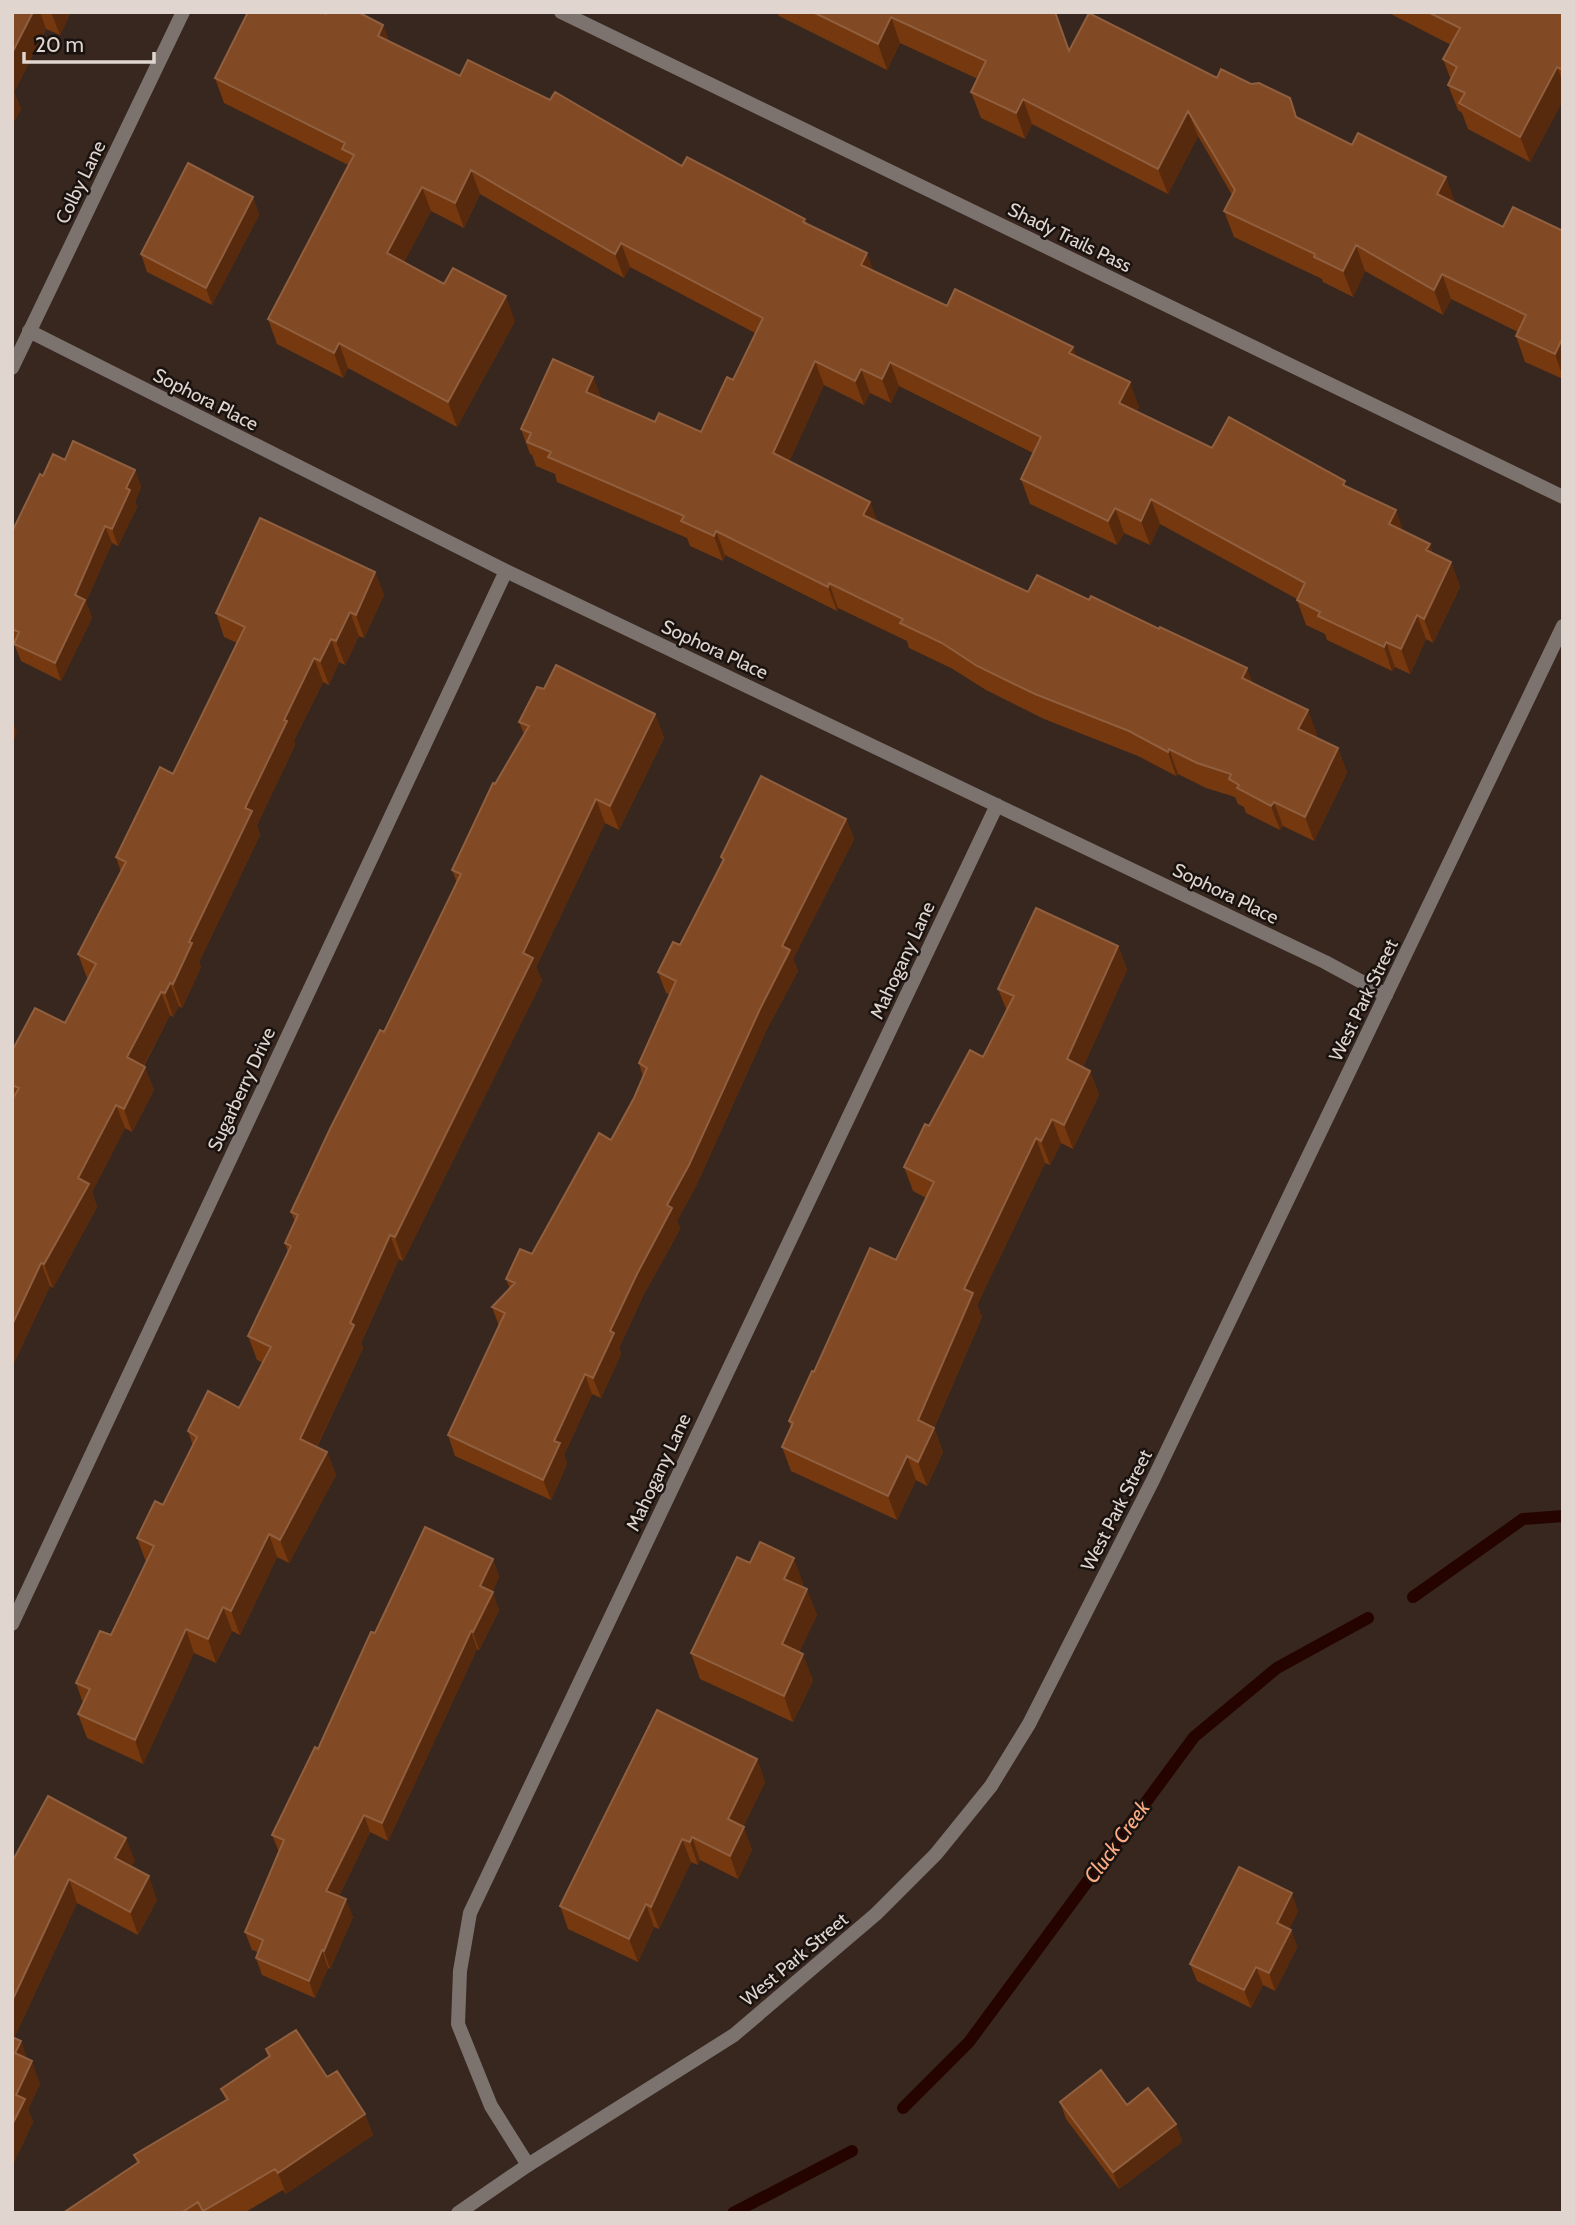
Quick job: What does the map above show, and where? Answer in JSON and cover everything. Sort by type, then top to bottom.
[{"type":"street","name":"Colby Lane","points":[[12,368],[183,12]]},
{"type":"street","name":"Shady Trails Pass","points":[[561,12],[1563,497]]},
{"type":"street","name":"Sophora Place","points":[[29,331],[506,571],[1325,962],[1387,995]]},
{"type":"street","name":"Sugarberry Drive","points":[[12,1624],[506,571]]},
{"type":"street","name":"West Park Street","points":[[458,2213],[527,2165],[734,2035],[876,1914],[936,1854],[991,1786],[1029,1724],[1147,1492],[1563,626]]},
{"type":"street","name":"Mahogany Lane","points":[[527,2165],[491,2105],[458,2024],[460,1971],[470,1913],[998,805]]},
{"type":"building","points":[[12,12],[33,12],[12,53]]},
{"type":"building","points":[[248,12],[358,12],[383,25],[378,36],[460,76],[468,60],[550,100],[555,92],[682,166],[687,157],[805,219],[803,222],[867,253],[861,265],[947,306],[955,289],[1073,347],[1069,353],[1130,382],[1119,403],[1212,448],[1229,417],[1345,481],[1343,485],[1396,510],[1389,524],[1430,544],[1426,550],[1451,562],[1424,619],[1417,615],[1401,649],[1386,642],[1384,647],[1318,616],[1320,612],[1297,600],[1305,583],[1151,499],[1141,521],[1115,508],[1108,521],[1021,479],[1041,437],[890,362],[882,379],[861,369],[855,381],[815,361],[773,453],[870,502],[863,515],[1028,592],[1037,575],[1089,600],[1091,596],[1247,668],[1242,678],[1308,710],[1298,729],[1338,748],[1305,817],[1274,802],[1271,806],[1237,788],[1239,785],[1229,779],[1231,774],[1197,763],[1169,749],[1168,752],[1129,731],[1035,694],[977,666],[942,643],[900,623],[903,619],[829,583],[828,587],[716,531],[714,536],[681,521],[684,516],[548,457],[551,452],[527,442],[531,433],[521,429],[553,359],[593,377],[586,392],[655,422],[659,413],[701,432],[727,377],[733,380],[763,318],[621,243],[615,254],[471,170],[455,203],[422,187],[387,253],[444,284],[453,268],[506,296],[448,402],[339,343],[334,353],[268,319],[354,155],[342,149],[345,143],[215,78]]},
{"type":"building","points":[[813,12],[1055,12],[1069,51],[1089,13],[1217,78],[1221,69],[1251,84],[1259,83],[1290,98],[1296,117],[1352,145],[1358,133],[1446,177],[1437,194],[1503,227],[1513,207],[1563,231],[1563,337],[1555,354],[1516,336],[1526,315],[1442,274],[1434,290],[1356,245],[1343,271],[1314,257],[1315,254],[1224,211],[1235,190],[1188,111],[1158,169],[1023,99],[1016,113],[971,92],[986,61],[891,17],[878,44]]},
{"type":"building","points":[[1428,12],[1563,12],[1563,70],[1557,67],[1520,137],[1459,103],[1465,93],[1448,85],[1457,67],[1443,59],[1460,28]]},
{"type":"building","points":[[188,163],[253,197],[206,288],[141,254]]},
{"type":"building","points":[[73,441],[135,470],[126,488],[130,490],[112,529],[105,526],[75,595],[85,600],[55,663],[14,644],[19,632],[12,629],[12,532],[40,474],[43,476],[53,454],[65,460]]},
{"type":"building","points":[[260,518],[375,572],[356,615],[350,612],[336,641],[331,639],[320,661],[314,658],[284,720],[287,721],[245,808],[252,811],[189,942],[192,943],[173,984],[170,983],[165,993],[161,992],[127,1057],[145,1067],[124,1109],[116,1105],[78,1178],[89,1184],[44,1264],[41,1263],[12,1325],[12,1100],[19,1088],[12,1085],[12,1051],[35,1008],[65,1023],[96,964],[78,954],[126,862],[116,857],[160,767],[173,774],[245,627],[216,613]]},
{"type":"building","points":[[556,665],[655,714],[610,806],[596,799],[523,953],[533,958],[395,1237],[390,1235],[350,1323],[354,1325],[300,1439],[327,1452],[280,1540],[269,1534],[231,1611],[223,1607],[208,1639],[186,1629],[135,1740],[78,1714],[90,1689],[76,1683],[100,1631],[111,1635],[154,1546],[137,1538],[155,1501],[163,1505],[197,1437],[188,1431],[208,1391],[239,1408],[271,1347],[248,1336],[291,1246],[285,1243],[298,1215],[291,1212],[330,1129],[380,1030],[384,1032],[461,874],[452,870],[493,783],[495,784],[529,726],[519,722],[537,687],[544,689]]},
{"type":"building","points":[[761,776],[846,819],[782,946],[790,950],[689,1165],[667,1205],[672,1208],[610,1331],[614,1333],[593,1378],[585,1374],[554,1441],[560,1443],[543,1480],[448,1435],[505,1313],[492,1307],[515,1283],[506,1279],[520,1249],[532,1254],[599,1133],[611,1140],[634,1098],[647,1068],[639,1063],[676,981],[658,972],[673,942],[680,945],[724,859],[721,857]]},
{"type":"building","points":[[1036,908],[1118,946],[1067,1059],[1090,1071],[1064,1125],[1052,1119],[1041,1141],[1036,1138],[964,1289],[973,1293],[918,1420],[934,1428],[918,1462],[907,1456],[888,1496],[782,1447],[793,1423],[789,1421],[870,1248],[896,1260],[934,1182],[904,1167],[925,1124],[929,1126],[970,1050],[983,1057],[1014,996],[998,989]]},
{"type":"building","points":[[425,1527],[493,1559],[480,1586],[493,1592],[473,1632],[471,1631],[382,1823],[364,1815],[326,1891],[346,1899],[309,1981],[256,1958],[263,1940],[245,1932],[284,1840],[272,1835],[315,1747],[318,1749],[371,1632],[375,1633]]},
{"type":"building","points":[[760,1542],[794,1558],[784,1579],[807,1589],[782,1644],[803,1654],[784,1696],[691,1653],[737,1557],[750,1563]]},
{"type":"building","points":[[657,1710],[757,1759],[728,1819],[744,1827],[730,1856],[692,1837],[690,1842],[682,1839],[651,1907],[646,1904],[629,1939],[560,1906]]},
{"type":"building","points":[[48,1796],[126,1838],[115,1858],[149,1876],[130,1912],[69,1879],[12,2001],[12,1862]]},
{"type":"building","points":[[1239,1867],[1292,1893],[1277,1923],[1291,1930],[1269,1973],[1256,1967],[1244,1990],[1190,1964]]},
{"type":"building","points":[[296,2030],[327,2077],[337,2071],[365,2114],[278,2173],[275,2169],[203,2211],[198,2202],[181,2213],[63,2213],[139,2162],[134,2155],[228,2099],[221,2089],[270,2056],[266,2049]]},
{"type":"building","points":[[12,2037],[21,2041],[15,2053],[32,2061],[16,2095],[25,2099],[12,2125]]},
{"type":"building","points":[[1101,2070],[1127,2105],[1148,2088],[1176,2124],[1113,2172],[1060,2102]]},
{"type":"waterway","name":"Cluck Creek","points":[[1413,1597],[1523,1519],[1563,1516]]},
{"type":"waterway","name":"Cluck Creek","points":[[903,2108],[969,2042],[1194,1737],[1277,1668],[1368,1618]]},
{"type":"waterway","name":"Cluck Creek","points":[[733,2213],[852,2151]]}]
